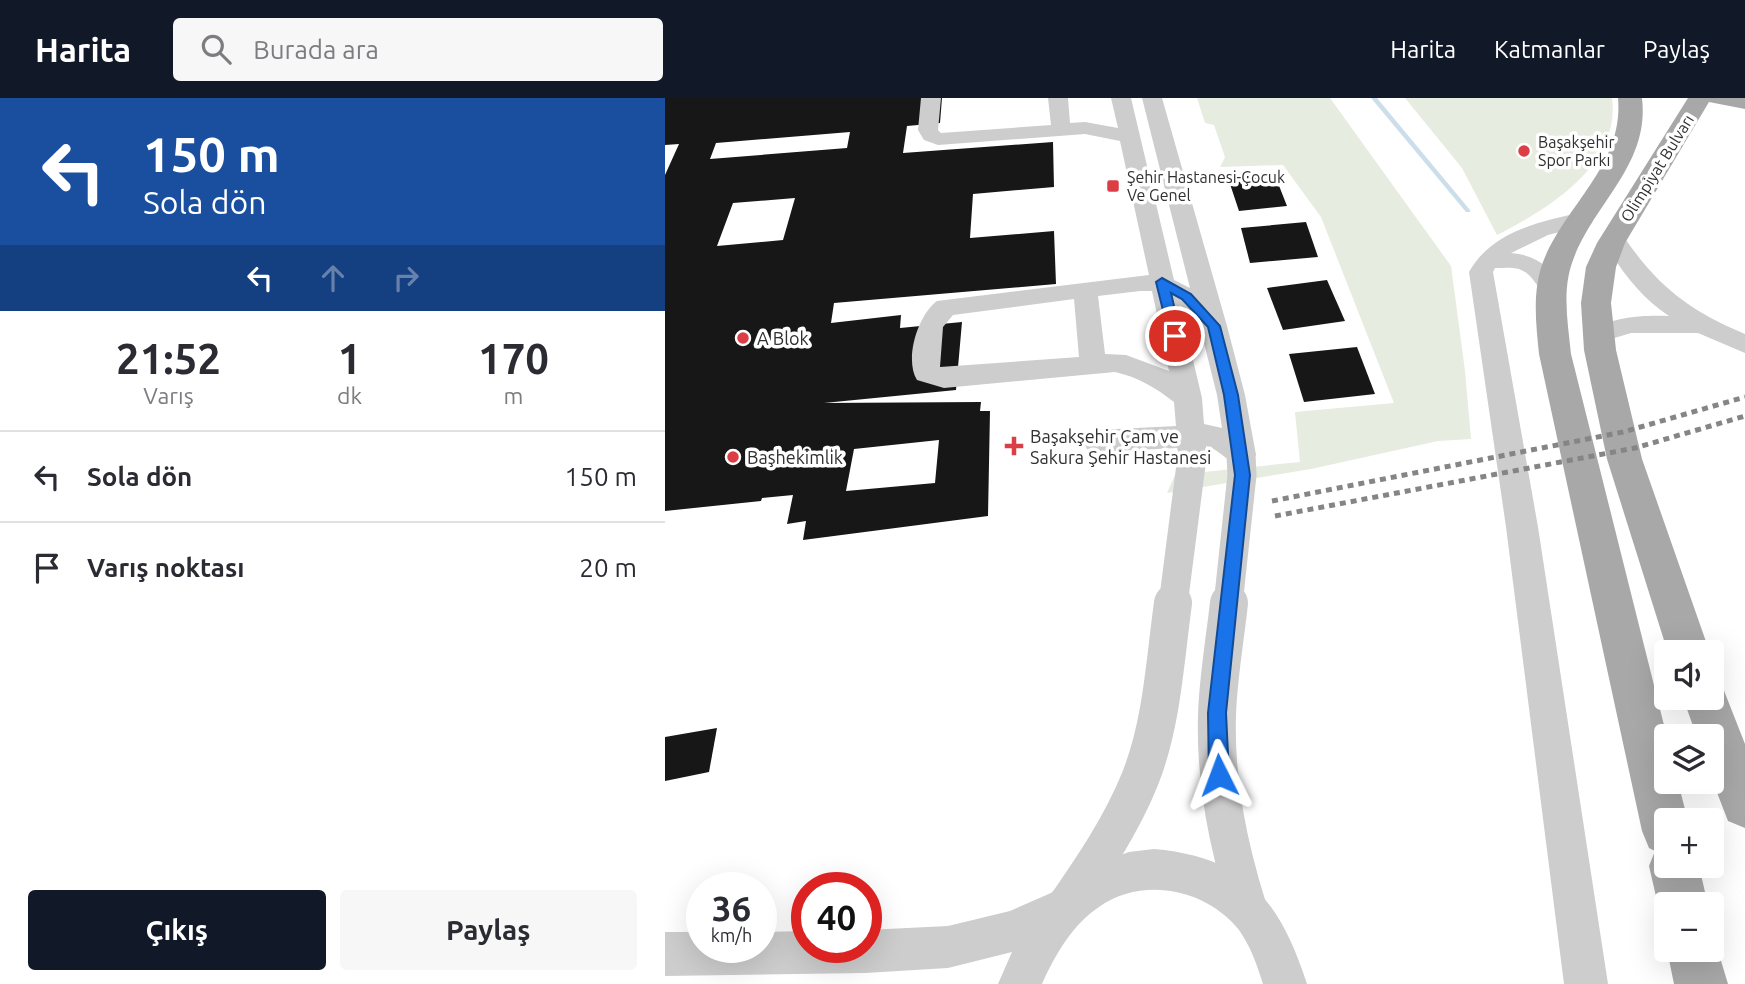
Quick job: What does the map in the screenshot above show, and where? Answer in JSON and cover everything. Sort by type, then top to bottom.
[{"type":"main road","points":[[1630,98],[1632,118],[1626,145],[1557,263],[1549,302],[1555,354],[1661,808]]},
{"type":"main road","points":[[1671,101],[1698,98]]},
{"type":"main road","name":"Olimpiyat Bulvarı","points":[[1685,640],[1613,412],[1598,334],[1595,296],[1601,267],[1627,212],[1654,176],[1698,98]]},
{"type":"main road","points":[[1717,98],[1745,102]]},
{"type":"main road","points":[[1710,710],[1745,804]]},
{"type":"main road","points":[[1696,962],[1701,984]]},
{"type":"street","points":[[931,98],[928,130],[931,136],[937,139],[1101,129],[1131,137]]},
{"type":"street","points":[[1058,98],[1061,130]]},
{"type":"street","points":[[1020,984],[1038,943],[1111,843],[1141,776],[1151,742],[1189,495],[1192,446],[1188,398],[1121,98]]},
{"type":"street","points":[[1152,98],[1214,326],[1231,395],[1241,455],[1243,475],[1217,713],[1217,754],[1230,850],[1248,909],[1274,948],[1285,984]]},
{"type":"street","points":[[1171,98],[1180,125],[1182,143],[1171,166]]},
{"type":"street","points":[[1582,219],[1531,233],[1501,250],[1488,261],[1481,272],[1522,527],[1586,984]]},
{"type":"street","points":[[1614,239],[1645,284],[1674,309],[1699,325],[1745,344]]},
{"type":"street","points":[[1488,261],[1515,260],[1537,268],[1552,288]]},
{"type":"street","points":[[1188,398],[1156,374],[1115,363],[944,379],[926,373],[931,321],[936,312],[947,307],[1162,282],[1187,296],[1214,326]]},
{"type":"street","points":[[1085,290],[1093,366]]},
{"type":"street","points":[[1598,334],[1630,324],[1699,325]]},
{"type":"street","points":[[1097,441],[1192,446],[1223,439],[1241,455]]},
{"type":"street","points":[[665,954],[865,952],[948,947],[1010,932],[1064,909],[1099,882],[1137,869],[1177,869],[1215,882],[1248,909]]},
{"type":"shaded area","points":[[1197,98],[1330,98],[1451,266],[1471,439],[1438,441],[1311,469],[1167,493],[1175,475],[1300,462],[1295,412],[1394,403],[1321,217],[1283,165],[1220,167],[1225,157],[1214,125],[1205,123]]},
{"type":"shaded area","name":"Başakşehir Spor Parkı","points":[[1405,98],[1612,98],[1612,122],[1605,144],[1593,164],[1577,182],[1538,212],[1497,235],[1462,168]]},
{"type":"building","points":[[665,98],[942,98],[940,123],[907,126],[903,153],[1053,142],[1054,187],[973,194],[970,238],[1054,231],[1056,284],[834,303],[831,323],[901,315],[900,328],[962,322],[956,390],[824,403],[981,402],[980,411],[990,411],[988,516],[803,540],[806,521],[787,524],[793,495],[665,511],[665,175],[679,144],[665,145]],"holes":[[[850,132],[847,148],[710,159],[716,143]],[[795,198],[783,240],[717,246],[733,203]],[[939,440],[935,483],[846,491],[854,449]]]},
{"type":"building","points":[[1274,173],[1287,206],[1239,211],[1228,178]]},
{"type":"building","points":[[1306,222],[1318,257],[1250,263],[1241,228]]},
{"type":"building","points":[[1327,280],[1345,321],[1283,330],[1267,288]]},
{"type":"building","points":[[1357,347],[1375,394],[1304,402],[1289,354]]},
{"type":"building","points":[[717,728],[709,772],[665,781],[665,737]]},
{"type":"waterway","points":[[1374,98],[1468,211]]},
{"type":"railway","points":[[1272,501],[1623,432],[1745,397]]},
{"type":"railway","points":[[1275,516],[1635,448],[1745,416]]},
{"type":"place","name":"Başakşehir Spor Parkı","points":[[1524,151]]},
{"type":"place","name":"Şehir Hastanesi-Çocuk Ve Genel","points":[[1113,186]]},
{"type":"place","name":"A Blok","points":[[743,338]]},
{"type":"place","name":"Başakşehir Çam ve Sakura Şehir Hastanesi","points":[[1014,446]]},
{"type":"place","name":"Başhekimlik","points":[[733,457]]},
{"type":"route","points":[[1175,336],[1162,282],[1187,296],[1214,326],[1231,395],[1241,455],[1243,475],[1217,713],[1219,775]]}]
